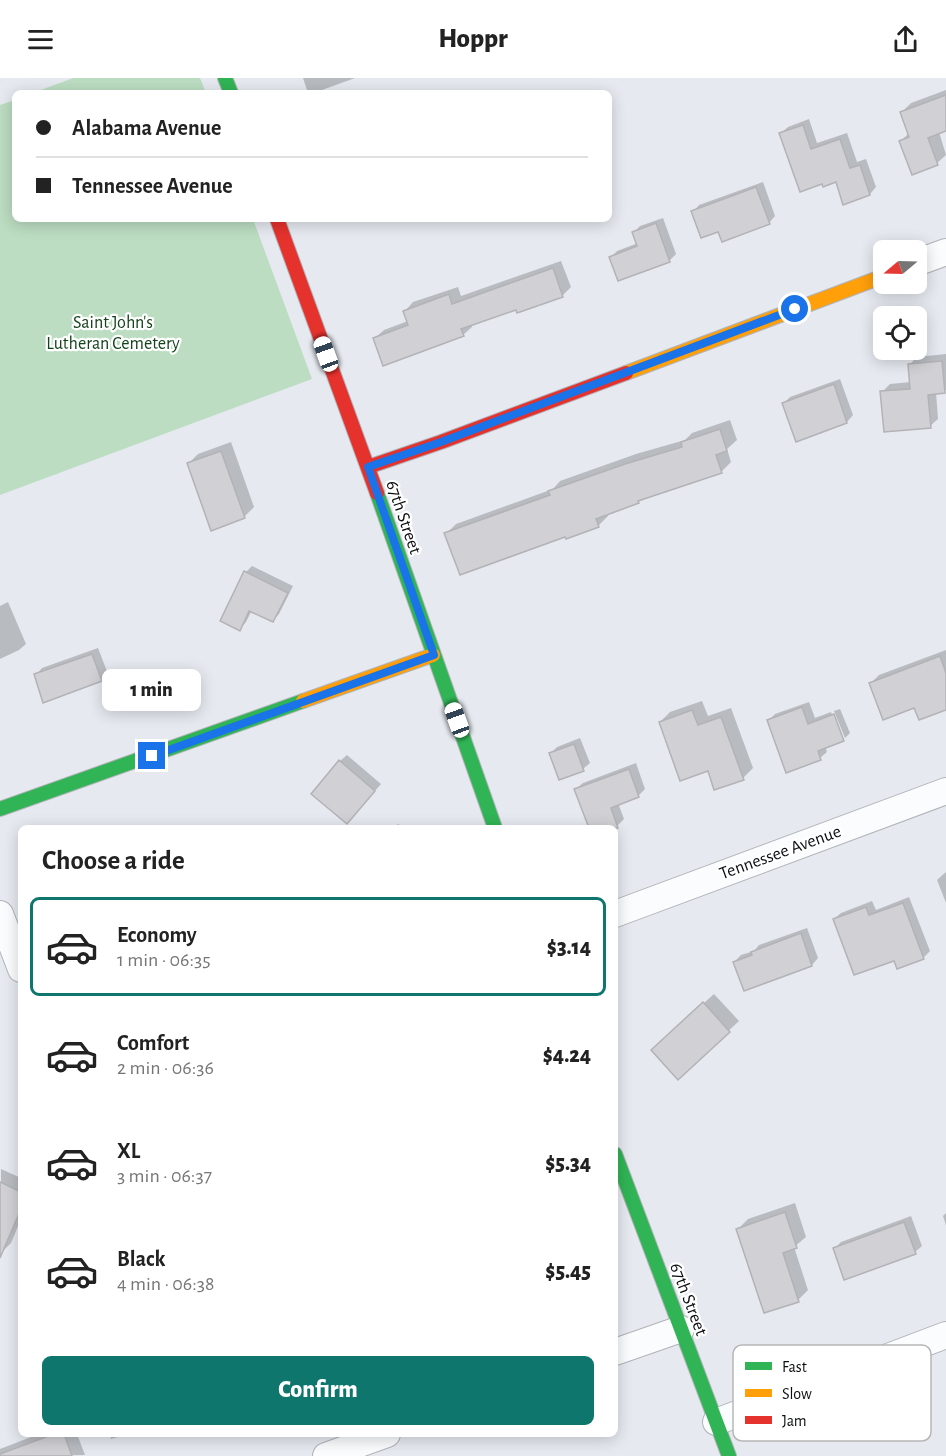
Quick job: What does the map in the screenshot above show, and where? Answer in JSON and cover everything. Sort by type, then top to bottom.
[{"type":"street","name":"67th Street","points":[[278,222],[368,467],[494,825]]},
{"type":"street","points":[[927,259],[946,252]]},
{"type":"street","points":[[368,467],[441,442],[873,280]]},
{"type":"street","points":[[0,810],[434,655]]},
{"type":"street","name":"Tennessee Avenue","points":[[618,913],[946,791]]},
{"type":"street","points":[[0,914],[18,961]]},
{"type":"street","name":"67th Street","points":[[618,1162],[729,1456]]},
{"type":"street","points":[[618,1351],[681,1329]]},
{"type":"street","points":[[920,1345],[946,1335]]},
{"type":"street","points":[[716,1422],[733,1416]]},
{"type":"street","points":[[326,1456],[379,1437]]},
{"type":"green space","points":[[73,78],[200,78],[205,90],[41,90]]},
{"type":"green space","name":"Saint John's Lutheran Cemetery","points":[[12,101],[12,222],[254,222],[312,379],[0,495],[0,105]]},
{"type":"building","points":[[946,95],[946,131],[928,138],[938,165],[912,175],[899,141],[909,137],[900,112]]},
{"type":"building","points":[[803,125],[811,149],[840,139],[850,168],[860,165],[870,195],[843,205],[836,182],[823,187],[822,184],[800,192],[779,133]]},
{"type":"building","points":[[756,187],[770,224],[722,242],[718,232],[701,238],[691,211]]},
{"type":"building","points":[[656,223],[670,262],[618,281],[609,257],[637,246],[632,232]]},
{"type":"building","points":[[553,268],[563,297],[461,329],[464,336],[383,366],[373,338],[408,325],[403,311],[449,294],[452,304]]},
{"type":"building","points":[[942,361],[945,393],[928,395],[931,428],[884,432],[880,391],[910,389],[908,364]]},
{"type":"building","points":[[834,384],[847,423],[796,442],[782,403]]},
{"type":"building","points":[[720,429],[727,451],[716,455],[722,473],[638,501],[639,503],[596,519],[599,527],[460,575],[444,533],[550,495],[548,491],[682,447],[681,442]]},
{"type":"building","points":[[221,451],[245,518],[211,531],[187,463]]},
{"type":"building","points":[[244,571],[288,593],[273,622],[249,611],[240,631],[220,621]]},
{"type":"building","points":[[92,654],[102,681],[43,703],[34,674]]},
{"type":"building","points":[[940,656],[946,673],[946,710],[919,720],[914,708],[883,720],[869,683]]},
{"type":"building","points":[[802,707],[808,724],[834,714],[844,741],[818,751],[821,760],[786,773],[767,720]]},
{"type":"building","points":[[692,710],[698,725],[721,717],[744,780],[714,790],[708,771],[680,781],[659,722]]},
{"type":"building","points":[[574,744],[584,771],[559,780],[549,753]]},
{"type":"building","points":[[339,760],[375,791],[347,824],[311,794]]},
{"type":"building","points":[[629,769],[639,797],[611,808],[617,825],[588,825],[574,789]]},
{"type":"building","points":[[903,903],[924,959],[897,969],[894,961],[854,975],[833,919],[866,907],[869,915]]},
{"type":"building","points":[[801,933],[812,966],[744,991],[733,962],[752,955],[751,952]]},
{"type":"building","points":[[703,1002],[730,1032],[678,1080],[651,1050]]},
{"type":"building","points":[[0,1182],[18,1191],[18,1216],[0,1258]]},
{"type":"building","points":[[785,1212],[797,1248],[783,1253],[799,1302],[764,1313],[736,1229]]},
{"type":"building","points":[[904,1222],[916,1254],[844,1280],[833,1248]]},
{"type":"building","points":[[46,1437],[65,1437],[72,1456],[0,1456],[0,1454]]},
{"type":"traffic: fast","points":[[225,78],[230,90]]},
{"type":"traffic: fast","points":[[377,493],[494,825]]},
{"type":"traffic: fast","points":[[0,809],[303,701]]},
{"type":"traffic: fast","points":[[618,1162],[729,1456]]},
{"type":"traffic: slow","points":[[626,373],[873,280]]},
{"type":"traffic: slow","points":[[303,701],[433,655]]},
{"type":"traffic: jam","points":[[278,222],[377,493]]},
{"type":"traffic: jam","points":[[368,467],[626,373]]},
{"type":"route","points":[[152,756],[434,655],[368,467],[441,442],[795,309]]}]
